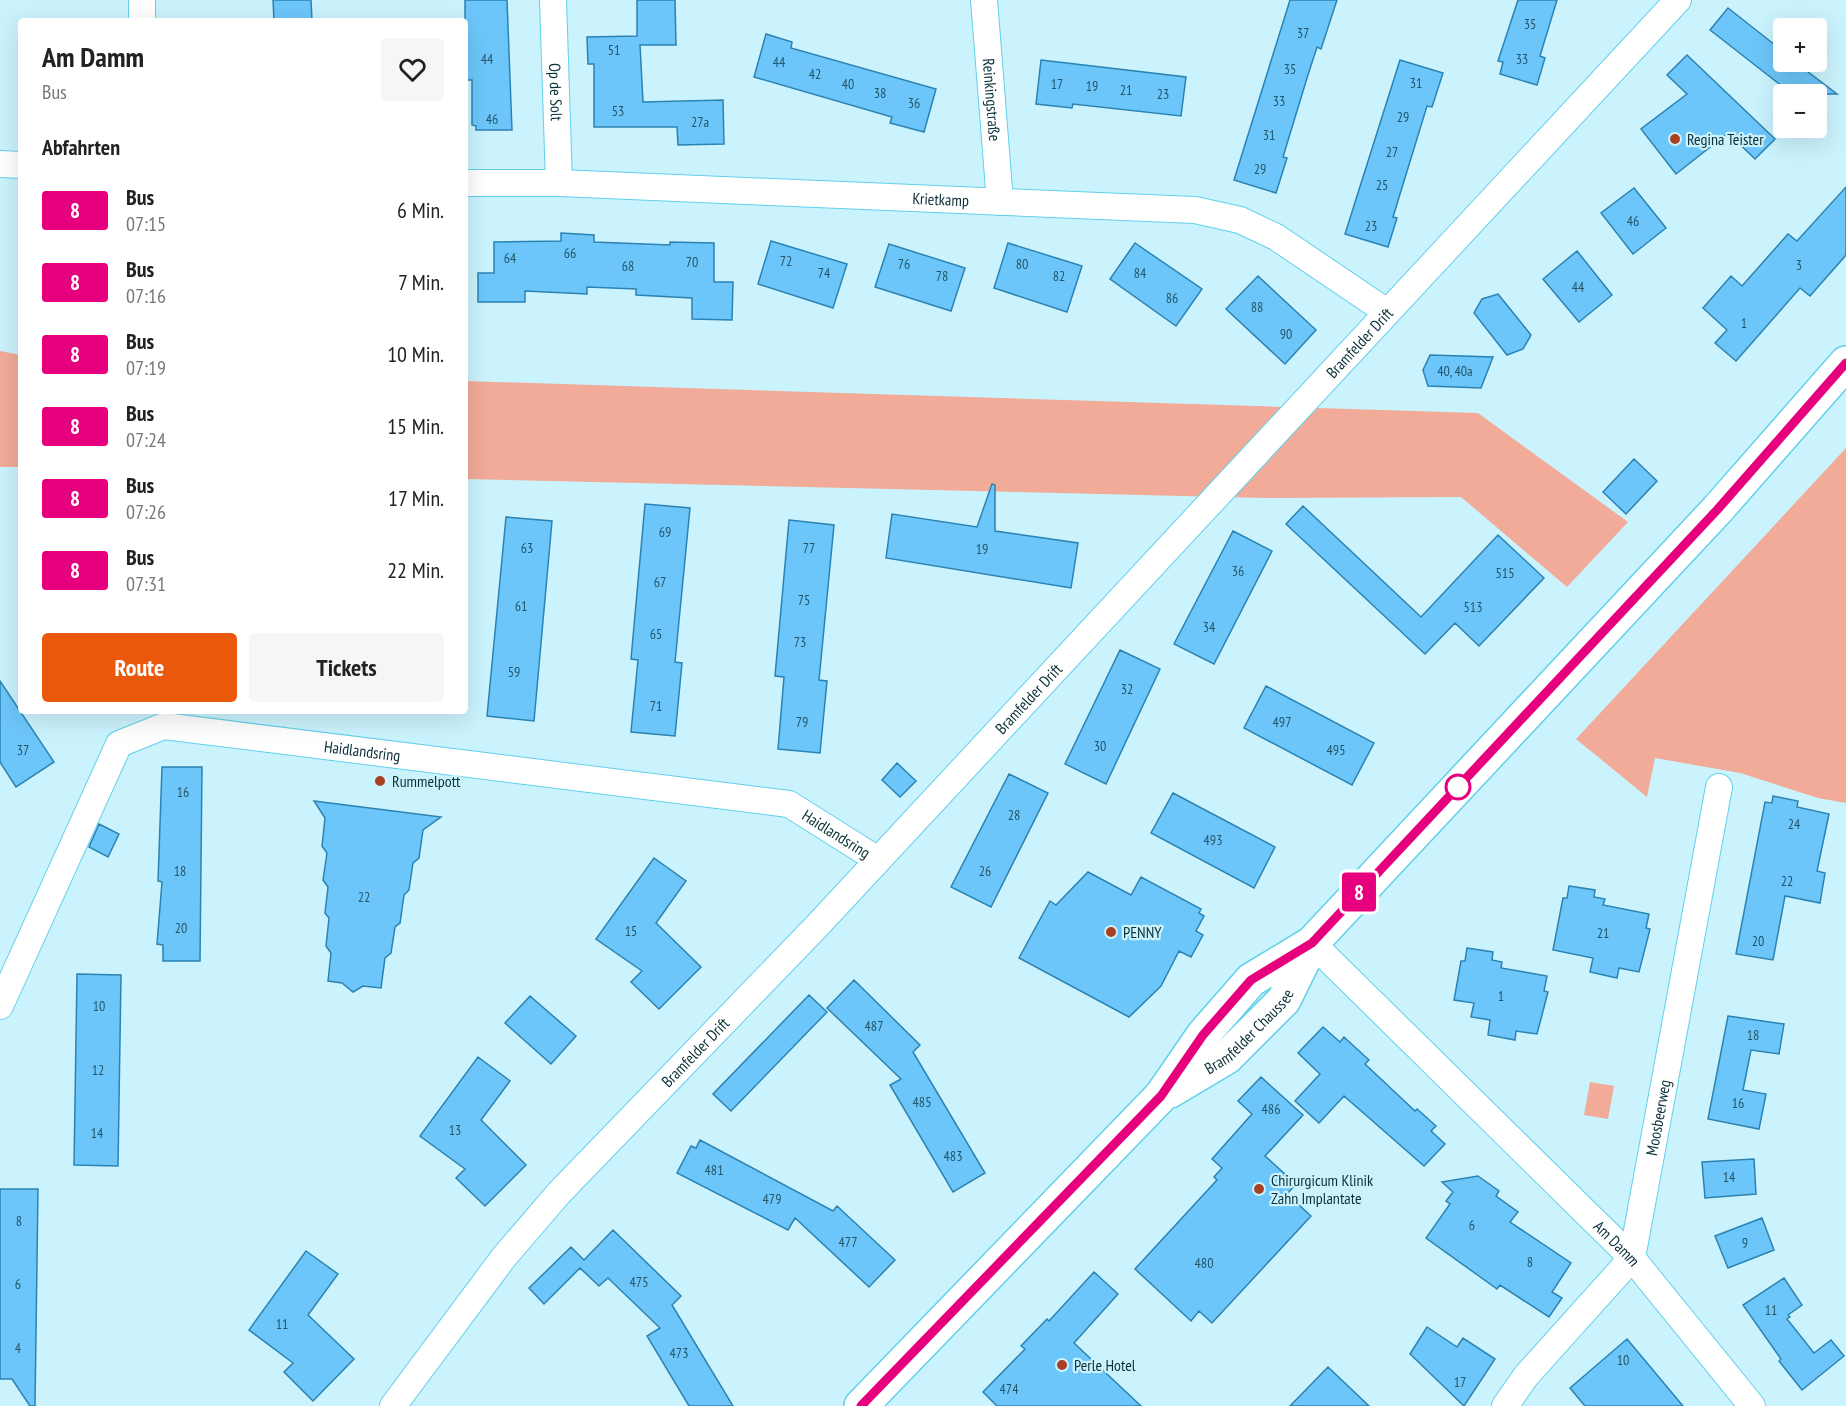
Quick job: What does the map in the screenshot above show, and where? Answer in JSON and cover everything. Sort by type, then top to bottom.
[{"type":"main road","name":"Bramfelder Chaussee","points":[[861,1406],[1161,1096],[1203,1035],[1251,980],[1312,943],[1717,510],[1846,363]]},
{"type":"street","points":[[142,0],[142,18]]},
{"type":"street","name":"Op de Solt","points":[[553,0],[559,183]]},
{"type":"street","name":"Reinkingstraße","points":[[984,0],[1000,202]]},
{"type":"street","name":"Bramfelder Drift","points":[[393,1406],[504,1257],[558,1193],[878,860],[1678,0]]},
{"type":"street","points":[[0,164],[18,165]]},
{"type":"street","name":"Krietkamp","points":[[468,183],[559,183],[1195,210],[1240,220],[1276,237],[1387,312]]},
{"type":"street","name":"Haidlandsring","points":[[0,1006],[119,744],[164,726],[789,804],[878,860]]},
{"type":"street","name":"Moosbeerweg","points":[[1632,1258],[1719,787]]},
{"type":"street","name":"Am Damm","points":[[1312,943],[1632,1258],[1752,1406]]},
{"type":"street","points":[[1505,1406],[1526,1376],[1632,1258]]},
{"type":"shaded area","points":[[0,351],[18,354],[18,467],[0,467]]},
{"type":"shaded area","points":[[468,381],[1478,413],[1628,522],[1567,587],[1461,497],[1266,498],[468,479]]},
{"type":"shaded area","points":[[1846,448],[1846,803],[1818,798],[1740,773],[1655,758],[1647,797],[1576,739]]},
{"type":"shaded area","points":[[1590,1082],[1614,1086],[1608,1119],[1584,1115]]},
{"type":"building","points":[[273,0],[311,0],[312,18],[274,18]]},
{"type":"building","points":[[465,0],[507,0],[512,130],[476,130],[476,126],[472,125],[472,80],[468,80],[468,18],[465,18]]},
{"type":"building","points":[[637,0],[675,0],[676,45],[640,45],[643,102],[723,100],[724,144],[678,145],[677,127],[594,127],[594,64],[588,64],[587,37],[637,36]]},
{"type":"building","points":[[1290,0],[1337,0],[1321,49],[1317,47],[1307,78],[1283,157],[1287,158],[1276,193],[1234,180]]},
{"type":"building","points":[[1518,0],[1557,0],[1540,56],[1545,58],[1537,85],[1500,74],[1503,62],[1498,61]]},
{"type":"building","points":[[1728,8],[1773,43],[1773,72],[1808,72],[1824,84],[1779,84],[1710,30]]},
{"type":"building","points":[[766,34],[792,42],[791,48],[936,89],[924,132],[890,123],[892,117],[754,77]]},
{"type":"building","points":[[1687,55],[1775,139],[1755,159],[1728,133],[1676,174],[1641,129],[1687,94],[1667,75]]},
{"type":"building","points":[[1041,60],[1186,77],[1181,116],[1073,104],[1072,108],[1036,104]]},
{"type":"building","points":[[1400,60],[1443,73],[1432,107],[1427,106],[1393,217],[1397,218],[1388,247],[1345,234]]},
{"type":"building","points":[[1827,86],[1837,94],[1827,94]]},
{"type":"building","points":[[1846,187],[1846,255],[1810,296],[1800,288],[1736,361],[1715,343],[1727,330],[1703,308],[1731,276],[1742,286],[1788,234],[1797,241]]},
{"type":"building","points":[[1634,188],[1666,228],[1633,254],[1601,213]]},
{"type":"building","points":[[561,233],[594,235],[594,242],[670,245],[670,242],[714,243],[714,282],[733,282],[732,320],[692,319],[692,298],[636,295],[636,289],[587,287],[587,294],[525,291],[525,302],[478,302],[478,273],[494,273],[494,242],[561,241]]},
{"type":"building","points":[[771,241],[847,264],[833,308],[758,284]]},
{"type":"building","points":[[1008,243],[1082,266],[1067,312],[994,288]]},
{"type":"building","points":[[1135,243],[1202,289],[1176,326],[1110,279]]},
{"type":"building","points":[[889,244],[965,268],[951,311],[875,287]]},
{"type":"building","points":[[1577,251],[1612,295],[1579,322],[1543,279]]},
{"type":"building","points":[[1258,276],[1316,330],[1285,364],[1226,309]]},
{"type":"building","points":[[1498,294],[1531,335],[1523,349],[1507,355],[1474,313],[1482,299]]},
{"type":"building","points":[[1430,355],[1493,357],[1481,388],[1428,386],[1423,370]]},
{"type":"building","points":[[1634,459],[1657,481],[1626,514],[1603,492]]},
{"type":"building","points":[[992,484],[995,485],[995,531],[1078,543],[1071,588],[886,558],[892,514],[977,527]]},
{"type":"building","points":[[645,504],[690,508],[675,662],[682,663],[675,736],[631,732],[638,660],[631,659]]},
{"type":"building","points":[[1303,506],[1421,617],[1498,535],[1544,578],[1479,646],[1455,623],[1425,654],[1286,524]]},
{"type":"building","points":[[506,517],[552,521],[534,721],[487,716]]},
{"type":"building","points":[[789,520],[834,525],[819,680],[827,681],[820,753],[778,749],[784,677],[775,676]]},
{"type":"building","points":[[1233,531],[1272,551],[1214,664],[1174,644]]},
{"type":"building","points":[[1120,650],[1160,669],[1106,784],[1065,764]]},
{"type":"building","points":[[0,681],[18,708],[18,714],[22,714],[54,762],[16,787],[0,762]]},
{"type":"building","points":[[1266,686],[1374,743],[1352,785],[1244,728]]},
{"type":"building","points":[[897,763],[916,781],[900,797],[882,780]]},
{"type":"building","points":[[162,767],[202,767],[200,961],[163,961],[163,945],[157,944],[162,882],[158,881]]},
{"type":"building","points":[[1009,774],[1048,793],[991,907],[951,887]]},
{"type":"building","points":[[1173,793],[1275,847],[1254,888],[1151,833]]},
{"type":"building","points":[[1773,796],[1798,801],[1797,807],[1829,814],[1817,871],[1825,873],[1820,903],[1785,896],[1773,960],[1736,954],[1765,802],[1772,803]]},
{"type":"building","points":[[314,801],[441,817],[423,830],[419,858],[413,863],[409,890],[404,895],[400,923],[395,927],[391,953],[385,958],[381,988],[363,986],[353,992],[342,983],[328,981],[331,953],[326,946],[329,918],[325,913],[328,887],[323,880],[327,853],[322,846],[325,818]]},
{"type":"building","points":[[99,824],[119,834],[108,857],[89,847]]},
{"type":"building","points":[[654,858],[686,881],[656,923],[701,967],[659,1009],[631,982],[642,971],[596,939]]},
{"type":"building","name":"PENNY","points":[[1088,872],[1131,895],[1141,877],[1201,909],[1199,913],[1204,916],[1196,931],[1203,935],[1191,957],[1179,951],[1161,986],[1129,1017],[1019,958],[1050,901],[1056,905]]},
{"type":"building","points":[[1569,886],[1595,890],[1594,897],[1605,899],[1603,905],[1649,914],[1646,928],[1650,929],[1639,972],[1619,968],[1617,978],[1590,972],[1593,958],[1553,950],[1563,898],[1567,898]]},
{"type":"building","points":[[1467,948],[1493,952],[1492,960],[1502,962],[1501,968],[1547,976],[1544,991],[1548,992],[1537,1034],[1516,1031],[1515,1040],[1488,1035],[1490,1020],[1471,1017],[1474,1003],[1454,1000],[1461,961],[1465,961]]},
{"type":"building","points":[[77,974],[121,975],[118,1166],[74,1165]]},
{"type":"building","points":[[854,980],[920,1045],[913,1052],[985,1173],[953,1192],[890,1085],[901,1079],[827,1008]]},
{"type":"building","points":[[809,995],[827,1012],[731,1111],[713,1094]]},
{"type":"building","points":[[530,996],[576,1036],[551,1064],[505,1023]]},
{"type":"building","points":[[1728,1016],[1784,1024],[1779,1054],[1751,1050],[1743,1090],[1766,1094],[1759,1129],[1708,1119]]},
{"type":"building","points":[[1323,1027],[1340,1042],[1344,1037],[1369,1060],[1365,1064],[1415,1111],[1417,1109],[1436,1126],[1431,1131],[1445,1144],[1424,1166],[1344,1096],[1319,1123],[1295,1101],[1320,1074],[1298,1053]]},
{"type":"building","points":[[478,1057],[510,1081],[481,1120],[526,1165],[485,1206],[456,1178],[465,1169],[420,1136]]},
{"type":"building","points":[[1261,1077],[1303,1115],[1265,1156],[1296,1184],[1287,1194],[1311,1216],[1212,1323],[1199,1311],[1191,1321],[1135,1269],[1217,1180],[1214,1177],[1222,1168],[1212,1159],[1252,1114],[1238,1101]]},
{"type":"building","points":[[700,1140],[833,1211],[837,1206],[895,1260],[869,1287],[795,1218],[788,1230],[677,1173],[691,1146],[696,1148]]},
{"type":"building","points":[[1754,1159],[1756,1194],[1705,1198],[1702,1162]]},
{"type":"building","points":[[1478,1176],[1499,1191],[1496,1196],[1518,1212],[1510,1222],[1571,1263],[1552,1292],[1562,1298],[1549,1317],[1500,1285],[1497,1289],[1426,1238],[1450,1204],[1446,1201],[1453,1192],[1442,1182]]},
{"type":"building","points":[[0,1189],[38,1189],[35,1406],[30,1406],[12,1379],[0,1379]]},
{"type":"building","points":[[1762,1218],[1774,1250],[1728,1268],[1715,1236]]},
{"type":"building","points":[[613,1230],[681,1296],[672,1305],[733,1406],[689,1406],[647,1336],[660,1328],[608,1278],[599,1286],[580,1268],[544,1304],[529,1288],[571,1247],[584,1260]]},
{"type":"building","points":[[306,1251],[338,1274],[308,1315],[354,1359],[313,1401],[284,1372],[293,1363],[249,1330]]},
{"type":"building","points":[[1094,1272],[1118,1294],[1074,1343],[1141,1406],[997,1406],[983,1392],[1025,1349],[1021,1346],[1047,1319],[1049,1321]]},
{"type":"building","points":[[1784,1278],[1802,1305],[1788,1315],[1790,1317],[1787,1319],[1814,1353],[1831,1340],[1844,1356],[1802,1390],[1779,1361],[1781,1359],[1743,1305]]},
{"type":"building","points":[[1427,1327],[1457,1347],[1463,1338],[1495,1359],[1464,1406],[1410,1354]]},
{"type":"building","points":[[1627,1339],[1683,1406],[1585,1406],[1570,1388]]},
{"type":"building","points":[[1328,1367],[1369,1406],[1290,1406]]},
{"type":"bus line","name":"8","points":[[861,1406],[1161,1096],[1203,1035],[1251,980],[1312,943],[1717,510],[1846,363]]},
{"type":"place","name":"Regina Teister","points":[[1675,139]]},
{"type":"place","name":"Rummelpott","points":[[380,781]]},
{"type":"place","name":"PENNY","points":[[1111,932]]},
{"type":"place","name":"Chirurgicum Klinik Zahn Implantate","points":[[1259,1189]]},
{"type":"place","name":"Perle Hotel","points":[[1062,1365]]}]
